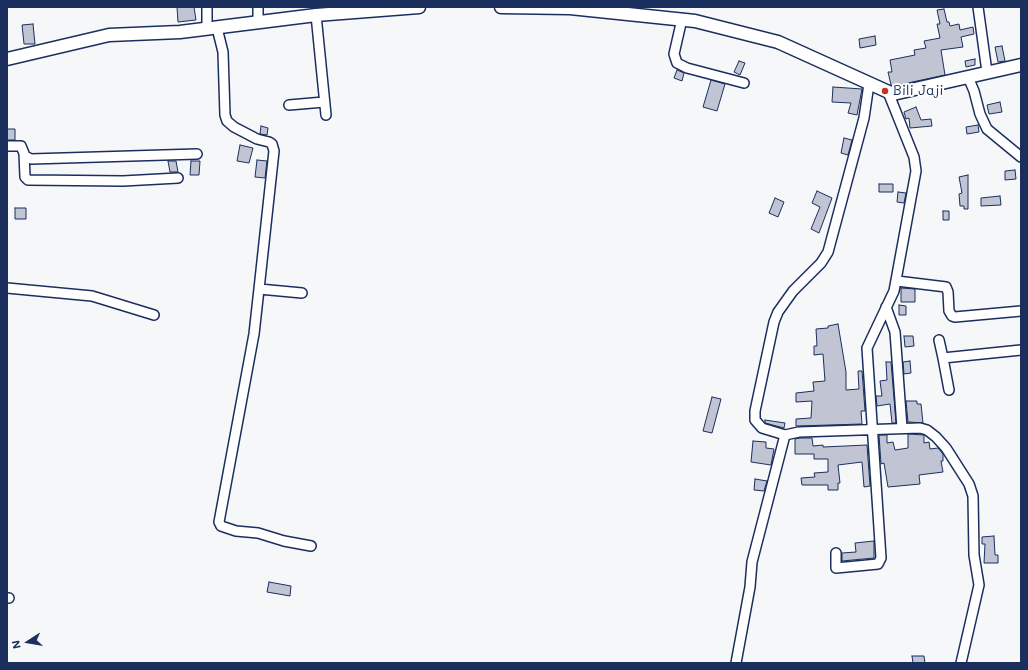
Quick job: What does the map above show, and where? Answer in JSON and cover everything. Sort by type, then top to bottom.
[{"type":"street","points":[[207,7],[212,28],[223,52],[225,115],[227,121],[234,127],[257,139],[269,142],[272,144],[274,151],[254,334],[228,464],[219,522],[221,526],[236,531],[258,533],[284,541],[311,546]]},
{"type":"street","points":[[258,7],[258,23]]},
{"type":"street","points":[[7,59],[109,36],[212,28],[316,15],[418,7]]},
{"type":"street","points":[[501,7],[570,8],[695,21],[778,42],[893,94],[1021,65]]},
{"type":"street","points":[[978,7],[987,72]]},
{"type":"street","points":[[316,15],[326,116]]},
{"type":"street","points":[[682,19],[674,54],[677,63],[687,68],[744,83]]},
{"type":"street","points":[[968,77],[974,91],[980,114],[987,129],[1021,157]]},
{"type":"street","points":[[869,84],[864,118],[828,252],[821,263],[793,291],[778,312],[774,322],[755,411],[755,420],[762,428],[785,435],[799,432],[920,428],[936,436],[946,448],[970,484],[973,496],[974,555],[979,585],[961,663]]},
{"type":"street","points":[[836,553],[836,568],[878,564],[882,558],[867,348],[896,281],[916,171],[914,157],[888,92]]},
{"type":"street","points":[[288,105],[324,102]]},
{"type":"street","points":[[7,146],[21,146],[26,158],[30,159],[197,154]]},
{"type":"street","points":[[24,153],[25,175],[28,180],[122,181],[178,178]]},
{"type":"street","points":[[896,281],[946,287],[948,292],[949,311],[955,317],[1021,312]]},
{"type":"street","points":[[7,288],[92,296],[154,315]]},
{"type":"street","points":[[259,289],[302,292]]},
{"type":"street","points":[[886,307],[895,332],[902,428]]},
{"type":"street","points":[[939,340],[949,390]]},
{"type":"street","points":[[943,358],[1021,350]]},
{"type":"street","points":[[736,663],[750,587],[752,562],[785,435]]},
{"type":"building","points":[[177,7],[194,7],[196,20],[178,22]]},
{"type":"building","points":[[944,9],[947,22],[949,22],[950,26],[959,24],[960,30],[973,27],[974,34],[961,37],[963,47],[941,50],[945,75],[894,86],[891,85],[888,72],[892,72],[890,60],[915,55],[914,50],[926,48],[924,41],[940,38],[937,24],[940,24],[937,10]]},
{"type":"building","points":[[33,24],[35,44],[24,44],[22,25]]},
{"type":"building","points":[[875,36],[876,45],[860,48],[859,39]]},
{"type":"building","points":[[1002,46],[1005,61],[998,62],[995,47]]},
{"type":"building","points":[[975,59],[975,65],[966,67],[965,61]]},
{"type":"building","points":[[739,61],[745,63],[740,75],[734,72]]},
{"type":"building","points":[[677,70],[684,73],[682,81],[674,78]]},
{"type":"building","points":[[711,80],[725,84],[717,111],[703,107]]},
{"type":"building","points":[[833,87],[862,89],[857,115],[848,113],[851,103],[832,102]]},
{"type":"building","points":[[1000,102],[1002,112],[989,114],[987,105]]},
{"type":"building","points":[[916,107],[921,120],[931,119],[932,126],[910,128],[909,118],[906,119],[904,112]]},
{"type":"building","points":[[978,125],[979,132],[967,134],[966,127]]},
{"type":"building","points":[[261,126],[268,128],[267,135],[260,134]]},
{"type":"building","points":[[7,129],[15,129],[15,140],[7,140]]},
{"type":"building","points":[[844,138],[852,140],[848,155],[841,153]]},
{"type":"building","points":[[240,145],[253,148],[249,163],[237,161]]},
{"type":"building","points":[[257,160],[267,161],[265,178],[255,177]]},
{"type":"building","points":[[168,161],[176,161],[178,172],[170,172]]},
{"type":"building","points":[[191,161],[200,161],[199,175],[190,175]]},
{"type":"building","points":[[1015,170],[1016,179],[1005,180],[1005,171]]},
{"type":"building","points":[[968,175],[968,209],[964,209],[964,206],[960,206],[959,194],[962,193],[959,177]]},
{"type":"building","points":[[879,184],[893,184],[893,192],[879,192]]},
{"type":"building","points":[[817,191],[832,198],[819,233],[811,229],[820,207],[812,203]]},
{"type":"building","points":[[898,192],[906,193],[904,203],[897,202]]},
{"type":"building","points":[[1000,196],[1001,205],[981,206],[981,198]]},
{"type":"building","points":[[775,198],[784,202],[778,217],[769,213]]},
{"type":"building","points":[[15,208],[26,208],[26,219],[15,219]]},
{"type":"building","points":[[943,211],[949,211],[949,220],[943,220]]},
{"type":"building","points":[[901,288],[915,289],[915,302],[901,302]]},
{"type":"building","points":[[899,305],[906,306],[906,315],[899,315]]},
{"type":"building","points":[[838,324],[846,372],[846,390],[859,389],[858,371],[862,371],[865,411],[861,411],[862,424],[796,426],[796,419],[811,418],[812,401],[796,402],[796,393],[814,391],[813,382],[825,381],[823,354],[814,355],[814,346],[817,346],[816,329],[828,328],[828,326]]},
{"type":"building","points":[[904,336],[913,336],[914,346],[905,347]]},
{"type":"building","points":[[910,361],[911,373],[904,374],[903,362]]},
{"type":"building","points":[[886,362],[891,362],[896,423],[892,423],[890,404],[877,406],[876,396],[882,396],[880,381],[887,380]]},
{"type":"building","points":[[712,397],[721,399],[712,433],[703,431]]},
{"type":"building","points":[[906,401],[917,401],[917,404],[921,404],[923,423],[908,422]]},
{"type":"building","points":[[765,420],[785,423],[784,428],[765,423]]},
{"type":"building","points":[[908,434],[924,435],[924,443],[929,442],[930,449],[938,448],[943,454],[943,461],[941,461],[943,472],[919,475],[920,484],[888,487],[884,463],[881,464],[879,435],[887,435],[887,443],[893,442],[895,450],[908,448]]},
{"type":"building","points":[[812,438],[813,446],[867,445],[870,486],[864,487],[862,462],[838,465],[840,483],[838,483],[838,490],[828,490],[828,485],[802,485],[801,478],[815,477],[814,473],[828,472],[828,459],[814,459],[814,454],[795,454],[795,439]]},
{"type":"building","points":[[753,441],[766,442],[766,448],[774,449],[771,465],[751,462]]},
{"type":"building","points":[[755,479],[767,481],[764,491],[754,490]]},
{"type":"building","points":[[994,536],[995,555],[998,555],[998,563],[984,563],[985,544],[982,544],[982,537]]},
{"type":"building","points":[[874,541],[874,558],[842,561],[842,553],[856,552],[855,543]]},
{"type":"building","points":[[269,582],[291,586],[290,596],[267,592]]},
{"type":"building","points":[[912,656],[924,656],[925,663],[913,663]]},
{"type":"place","name":"Bili Jaji","points":[[885,91]]}]
